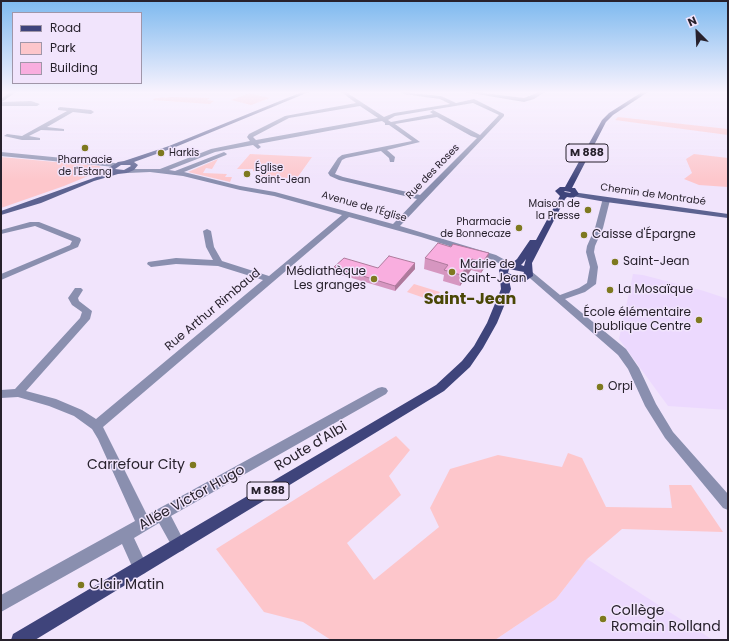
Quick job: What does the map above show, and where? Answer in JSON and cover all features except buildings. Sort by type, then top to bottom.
[{"type":"main road","name":"Route d'Albi","points":[[494,318],[524,276],[528,263],[539,240],[605,122]]},
{"type":"main road","points":[[566,192],[572,195],[575,194]]},
{"type":"main road","name":"Route d'Albi","points":[[19,640],[440,388],[466,364],[478,348],[494,318],[506,289],[508,269],[520,261],[551,218]]},
{"type":"main road","points":[[522,268],[524,276],[511,279],[508,269],[522,268]]},
{"type":"street","points":[[22,138],[53,122]]},
{"type":"street","points":[[1,214],[92,180],[125,163],[145,157],[232,122]]},
{"type":"street","points":[[257,145],[250,137],[253,133],[277,122]]},
{"type":"street","points":[[161,172],[213,150],[257,145],[382,122]]},
{"type":"street","points":[[388,122],[417,142],[344,156],[340,159],[332,172],[332,175],[341,179],[422,198]]},
{"type":"street","points":[[450,122],[473,135],[481,137]]},
{"type":"street","name":"Rue des Roses","points":[[394,227],[495,122]]},
{"type":"street","points":[[42,128],[62,130]]},
{"type":"street","points":[[7,136],[38,139]]},
{"type":"street","points":[[176,173],[215,156],[257,145]]},
{"type":"street","points":[[381,148],[392,157],[392,161]]},
{"type":"street","points":[[1,154],[115,168],[128,171],[145,157]]},
{"type":"street","points":[[125,163],[135,165]]},
{"type":"street","name":"Avenue de l'Église","points":[[135,165],[150,170],[205,178],[240,188],[275,194],[348,214],[478,252],[508,269]]},
{"type":"street","name":"Avenue de l'Église","points":[[128,171],[150,170]]},
{"type":"street","name":"Chemin de Montrabé","points":[[575,194],[606,200],[728,216]]},
{"type":"street","points":[[558,299],[582,290],[591,284],[594,267],[590,246],[599,228],[606,200]]},
{"type":"street","name":"Rue Arthur Rimbaud","points":[[96,426],[348,214]]},
{"type":"street","points":[[1,232],[30,224],[36,224],[77,240],[74,247],[1,277]]},
{"type":"street","points":[[207,231],[210,247],[219,263]]},
{"type":"street","points":[[151,264],[176,261],[219,263],[269,279]]},
{"type":"street","points":[[524,276],[547,290],[622,352],[633,368],[651,406],[669,435],[728,504]]},
{"type":"street","points":[[18,393],[71,333],[85,320],[87,311],[74,303],[73,298],[78,290]]},
{"type":"street","name":"Allée Victor Hugo","points":[[1,604],[382,391]]},
{"type":"street","points":[[1,394],[18,393],[52,402],[78,413],[96,426],[103,437],[144,524]]},
{"type":"street","points":[[162,514],[179,545]]},
{"type":"street","points":[[125,535],[140,568]]},
{"type":"shaded area","points":[[633,274],[643,275],[704,291],[728,299],[728,410],[668,406],[619,339]]},
{"type":"shaded area","name":"Collège Romain Rolland","points":[[587,559],[713,640],[495,640],[556,599]]},
{"type":"green space","points":[[629,122],[663,122],[728,129],[728,135]]},
{"type":"green space","points":[[250,154],[312,157],[297,178],[259,178],[261,173],[253,171],[253,169],[237,169]]},
{"type":"green space","points":[[694,154],[728,158],[728,187],[699,185],[684,179],[692,173],[686,159]]},
{"type":"green space","points":[[1,157],[99,166],[102,168],[93,174],[64,186],[1,208]]},
{"type":"green space","points":[[218,159],[212,169],[206,168],[203,173],[227,174],[225,177],[232,177],[230,182],[188,172]]},
{"type":"green space","points":[[414,284],[440,292],[433,301],[407,292]]},
{"type":"green space","points":[[396,436],[410,450],[389,476],[401,495],[347,543],[374,580],[439,527],[430,508],[450,469],[498,455],[562,467],[568,453],[582,458],[606,507],[672,508],[669,485],[691,485],[723,532],[622,529],[587,559],[556,599],[495,640],[331,640],[303,622],[264,612],[216,549]]},
{"type":"place","name":"Pharmacie de l'Estang","points":[[85,148]]},
{"type":"place","name":"Harkis","points":[[161,153]]},
{"type":"place","name":"Église Saint-Jean","points":[[247,174]]},
{"type":"place","name":"Maison de la Presse","points":[[588,210]]},
{"type":"place","name":"Pharmacie de Bonnecaze","points":[[519,228]]},
{"type":"place","name":"Caisse d'Épargne","points":[[584,235]]},
{"type":"place","name":"Saint-Jean","points":[[615,262]]},
{"type":"place","name":"Mairie de Saint-Jean","points":[[452,272]]},
{"type":"place","name":"Médiathèque Les granges","points":[[374,279]]},
{"type":"place","name":"La Mosaïque","points":[[610,290]]},
{"type":"place","name":"École élémentaire publique Centre","points":[[699,320]]},
{"type":"place","name":"Orpi","points":[[600,387]]},
{"type":"place","name":"Carrefour City","points":[[193,465]]},
{"type":"place","name":"Clair Matin","points":[[81,585]]},
{"type":"place","name":"Collège Romain Rolland","points":[[603,619]]},
{"type":"district","name":"Saint-Jean","points":[[470,300]]}]
